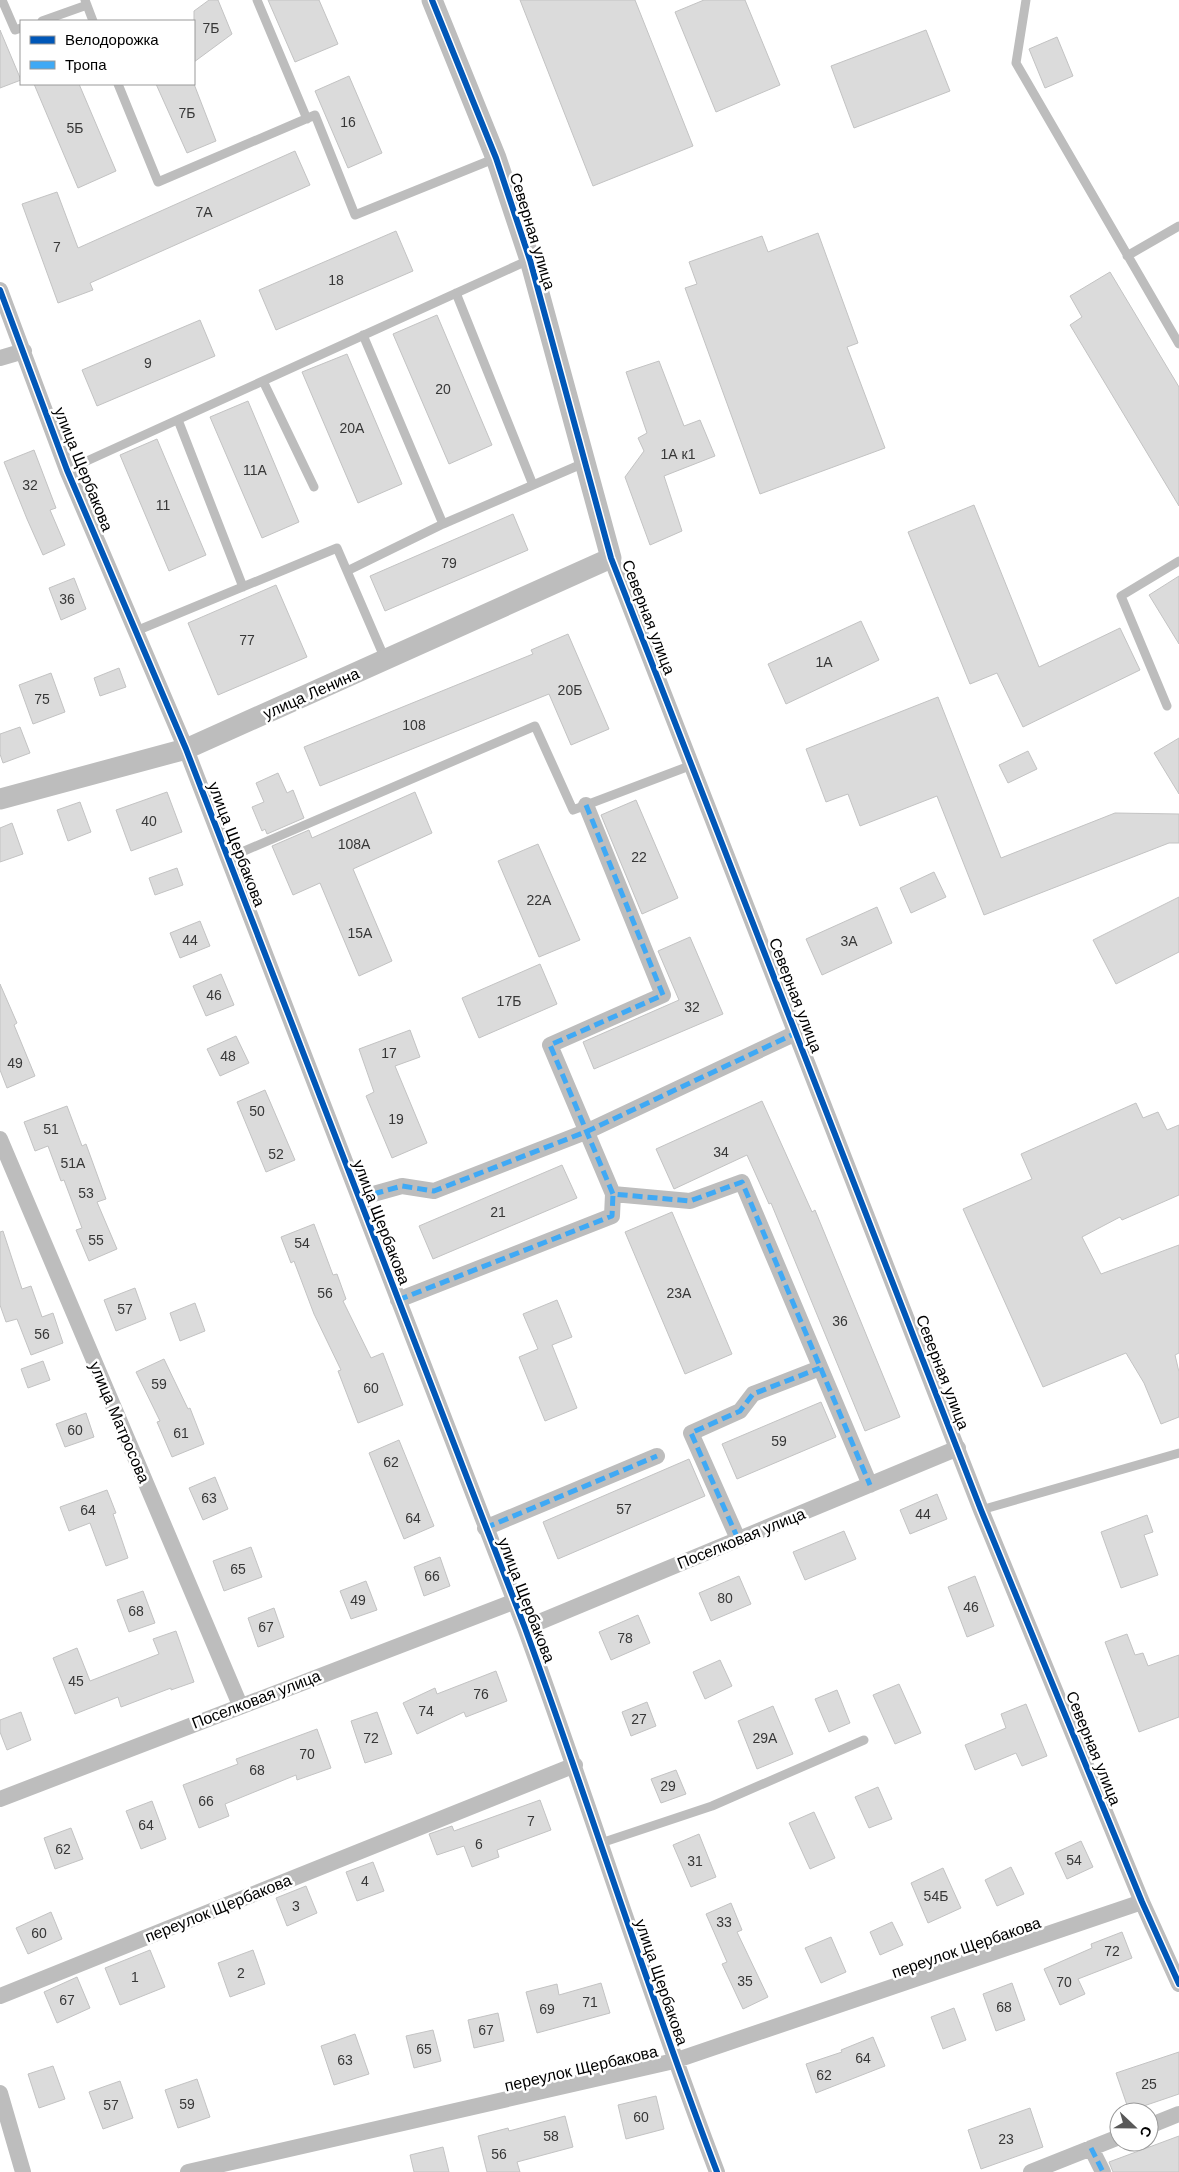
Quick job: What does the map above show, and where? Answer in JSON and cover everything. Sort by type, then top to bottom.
[{"type":"street","name":"Северная улица","points":[[432,0],[496,158],[530,260],[611,558],[981,1510],[1142,1902],[1179,1984]]},
{"type":"street","name":"улица Щербакова","points":[[0,290],[67,470],[186,749],[513,1602],[525,1628],[575,1765],[674,2061],[717,2172]]},
{"type":"street","points":[[0,358],[24,351]]},
{"type":"street","name":"улица Ленина","points":[[0,799],[186,749],[611,558]]},
{"type":"street","points":[[398,1300],[612,1216],[613,1194],[588,1131],[550,1046],[663,995],[586,805]]},
{"type":"street","points":[[359,1198],[402,1186],[434,1191],[588,1131],[796,1033]]},
{"type":"street","name":"улица Матросова","points":[[0,1139],[240,1705]]},
{"type":"street","points":[[613,1194],[690,1201],[742,1182],[870,1485]]},
{"type":"street","points":[[738,1539],[691,1432],[740,1411],[754,1394],[820,1368]]},
{"type":"street","name":"Поселковая улица","points":[[525,1628],[958,1448]]},
{"type":"street","points":[[485,1528],[657,1456]]},
{"type":"street","name":"Поселковая улица","points":[[0,1799],[240,1705],[513,1602]]},
{"type":"street","name":"переулок Щербакова","points":[[0,1996],[575,1765]]},
{"type":"street","name":"переулок Щербакова","points":[[188,2172],[674,2061],[1142,1902]]},
{"type":"street","points":[[0,2093],[23,2172]]},
{"type":"street","points":[[1159,2122],[1179,2114]]},
{"type":"street","points":[[1031,2172],[1109,2141]]},
{"type":"street","points":[[1091,2148],[1103,2172]]},
{"type":"lane","points":[[2,0],[16,30],[20,28]]},
{"type":"lane","points":[[258,0],[307,119]]},
{"type":"lane","points":[[1026,0],[1016,63],[1179,344]]},
{"type":"lane","points":[[44,20],[86,3],[93,20]]},
{"type":"lane","points":[[118,85],[158,182],[315,115],[355,214],[496,158]]},
{"type":"lane","points":[[1127,256],[1179,226]]},
{"type":"lane","points":[[67,470],[530,260]]},
{"type":"lane","points":[[456,293],[533,485]]},
{"type":"lane","points":[[363,335],[443,524]]},
{"type":"lane","points":[[263,381],[314,486]]},
{"type":"lane","points":[[178,420],[243,587]]},
{"type":"lane","points":[[347,571],[443,524],[585,462]]},
{"type":"lane","points":[[136,631],[337,548],[386,659]]},
{"type":"lane","points":[[1166,706],[1122,596],[1179,561]]},
{"type":"lane","points":[[228,858],[535,726],[573,810],[692,765]]},
{"type":"lane","points":[[981,1510],[1179,1453]]},
{"type":"lane","points":[[601,1843],[712,1806],[864,1740]]},
{"type":"building","points":[[209,0],[218,0],[232,34],[195,61],[195,20],[194,11]]},
{"type":"building","points":[[268,0],[319,0],[338,44],[295,62]]},
{"type":"building","points":[[520,0],[635,0],[693,146],[593,186]]},
{"type":"building","points":[[704,0],[745,0],[780,85],[716,112],[675,12]]},
{"type":"building","points":[[0,30],[20,80],[0,88]]},
{"type":"building","points":[[926,30],[950,91],[854,128],[831,66]]},
{"type":"building","points":[[1057,37],[1073,76],[1045,88],[1029,49]]},
{"type":"building","points":[[349,76],[382,153],[348,168],[315,91]]},
{"type":"building","points":[[34,85],[79,85],[116,171],[78,188]]},
{"type":"building","points":[[156,85],[194,85],[216,141],[187,153]]},
{"type":"building","points":[[295,151],[310,185],[90,283],[93,290],[58,303],[22,204],[57,192],[78,248]]},
{"type":"building","points":[[396,231],[413,271],[276,330],[259,290]]},
{"type":"building","points":[[818,233],[858,343],[847,347],[885,448],[760,494],[685,288],[697,284],[689,262],[762,236],[768,252]]},
{"type":"building","points":[[1110,272],[1179,387],[1179,506],[1070,325],[1082,317],[1070,296]]},
{"type":"building","points":[[437,315],[492,445],[449,464],[393,334]]},
{"type":"building","points":[[200,320],[215,356],[97,406],[82,370]]},
{"type":"building","points":[[347,354],[402,484],[358,503],[302,372]]},
{"type":"building","points":[[659,361],[684,426],[700,420],[715,456],[664,476],[682,531],[650,545],[625,477],[644,451],[638,438],[647,433],[626,372]]},
{"type":"building","points":[[248,401],[299,522],[262,538],[210,417]]},
{"type":"building","points":[[157,439],[206,555],[169,571],[120,455]]},
{"type":"building","points":[[34,450],[56,508],[50,510],[65,545],[43,555],[4,462]]},
{"type":"building","points":[[974,505],[1039,667],[1120,628],[1140,670],[1023,727],[997,673],[970,684],[908,532]]},
{"type":"building","points":[[513,514],[528,550],[385,611],[370,576]]},
{"type":"building","points":[[1179,576],[1179,644],[1149,595]]},
{"type":"building","points":[[74,578],[86,609],[61,620],[49,588]]},
{"type":"building","points":[[276,585],[307,657],[218,695],[188,623]]},
{"type":"building","points":[[861,621],[879,660],[786,704],[768,664]]},
{"type":"building","points":[[568,634],[609,729],[571,745],[549,694],[320,786],[304,747],[533,654],[531,650]]},
{"type":"building","points":[[119,668],[126,687],[100,696],[94,678]]},
{"type":"building","points":[[51,673],[65,712],[33,724],[19,685]]},
{"type":"building","points":[[938,697],[1001,858],[1115,813],[1179,814],[1179,843],[1169,843],[984,915],[937,796],[860,826],[848,794],[826,802],[806,749]]},
{"type":"building","points":[[20,727],[30,753],[3,763],[0,754],[0,734]]},
{"type":"building","points":[[1179,738],[1179,794],[1154,753]]},
{"type":"building","points":[[1028,751],[1037,769],[1008,783],[999,765]]},
{"type":"building","points":[[278,773],[287,793],[293,790],[304,818],[267,834],[265,829],[262,831],[252,807],[264,802],[256,783]]},
{"type":"building","points":[[167,792],[182,832],[131,851],[116,810]]},
{"type":"building","points":[[415,792],[432,833],[353,869],[392,961],[359,976],[320,883],[293,895],[272,846],[309,830],[312,838]]},
{"type":"building","points":[[636,800],[678,898],[642,914],[601,815]]},
{"type":"building","points":[[80,802],[91,832],[68,841],[57,810]]},
{"type":"building","points":[[12,823],[23,854],[0,862],[0,828]]},
{"type":"building","points":[[538,844],[580,940],[539,957],[498,861]]},
{"type":"building","points":[[177,868],[183,885],[155,895],[149,878]]},
{"type":"building","points":[[934,872],[946,897],[911,913],[900,888]]},
{"type":"building","points":[[1179,897],[1179,952],[1116,984],[1093,940]]},
{"type":"building","points":[[877,907],[892,943],[822,975],[806,939]]},
{"type":"building","points":[[200,921],[210,946],[180,958],[170,933]]},
{"type":"building","points":[[690,937],[723,1014],[594,1069],[583,1042],[679,1000],[658,951]]},
{"type":"building","points":[[540,964],[557,1004],[479,1038],[462,998]]},
{"type":"building","points":[[221,974],[234,1005],[206,1016],[193,986]]},
{"type":"building","points":[[0,984],[17,1023],[14,1025],[35,1076],[7,1088],[0,1070]]},
{"type":"building","points":[[410,1030],[420,1057],[395,1066],[427,1143],[392,1158],[366,1096],[374,1092],[359,1049]]},
{"type":"building","points":[[236,1036],[249,1063],[220,1076],[207,1049]]},
{"type":"building","points":[[265,1090],[295,1160],[266,1172],[237,1102]]},
{"type":"building","points":[[762,1101],[812,1212],[815,1210],[900,1417],[865,1431],[771,1203],[769,1204],[747,1155],[674,1189],[656,1149]]},
{"type":"building","points":[[1136,1103],[1143,1118],[1158,1112],[1167,1130],[1179,1125],[1179,1195],[1122,1220],[1120,1217],[1082,1237],[1101,1274],[1179,1245],[1179,1353],[1175,1355],[1179,1372],[1179,1417],[1161,1424],[1144,1383],[1126,1353],[1043,1387],[963,1209],[1032,1179],[1021,1154]]},
{"type":"building","points":[[67,1106],[82,1146],[86,1144],[106,1199],[97,1202],[117,1249],[89,1261],[76,1230],[82,1228],[64,1180],[61,1181],[48,1146],[35,1151],[24,1122]]},
{"type":"building","points":[[562,1165],[577,1198],[433,1259],[419,1226]]},
{"type":"building","points":[[672,1212],[732,1354],[685,1374],[625,1232]]},
{"type":"building","points":[[314,1224],[333,1275],[337,1274],[346,1299],[343,1301],[371,1358],[383,1353],[403,1405],[358,1423],[338,1371],[341,1370],[314,1314],[294,1261],[291,1263],[281,1237]]},
{"type":"building","points":[[3,1231],[22,1289],[31,1286],[42,1317],[53,1313],[63,1343],[31,1355],[17,1319],[6,1322],[0,1305],[0,1232]]},
{"type":"building","points":[[135,1288],[146,1319],[116,1331],[104,1300]]},
{"type":"building","points":[[557,1300],[572,1337],[552,1345],[577,1408],[545,1421],[519,1357],[538,1349],[523,1314]]},
{"type":"building","points":[[195,1303],[205,1331],[180,1341],[170,1313]]},
{"type":"building","points":[[164,1359],[188,1409],[190,1408],[204,1444],[172,1457],[157,1422],[160,1421],[136,1372]]},
{"type":"building","points":[[43,1361],[50,1380],[28,1388],[21,1369]]},
{"type":"building","points":[[821,1402],[836,1437],[737,1479],[722,1444]]},
{"type":"building","points":[[86,1413],[94,1437],[65,1447],[56,1424]]},
{"type":"building","points":[[399,1440],[434,1526],[404,1539],[369,1453]]},
{"type":"building","points":[[689,1459],[705,1496],[558,1559],[543,1522]]},
{"type":"building","points":[[215,1477],[228,1509],[203,1520],[189,1488]]},
{"type":"building","points":[[107,1490],[116,1513],[113,1514],[128,1558],[106,1566],[90,1523],[69,1531],[60,1507]]},
{"type":"building","points":[[937,1494],[947,1519],[910,1534],[900,1510]]},
{"type":"building","points":[[1147,1515],[1153,1532],[1144,1535],[1158,1575],[1121,1588],[1101,1532]]},
{"type":"building","points":[[844,1531],[856,1559],[805,1580],[793,1552]]},
{"type":"building","points":[[251,1547],[262,1577],[224,1591],[213,1561]]},
{"type":"building","points":[[440,1557],[450,1586],[424,1596],[414,1567]]},
{"type":"building","points":[[739,1576],[751,1604],[711,1621],[699,1593]]},
{"type":"building","points":[[975,1576],[994,1626],[967,1637],[948,1587]]},
{"type":"building","points":[[366,1581],[377,1610],[351,1619],[340,1591]]},
{"type":"building","points":[[143,1591],[155,1623],[129,1632],[117,1600]]},
{"type":"building","points":[[274,1608],[284,1637],[258,1647],[248,1618]]},
{"type":"building","points":[[638,1615],[650,1643],[611,1660],[599,1632]]},
{"type":"building","points":[[176,1631],[194,1682],[171,1690],[171,1688],[121,1707],[118,1697],[75,1714],[53,1658],[77,1648],[90,1681],[159,1654],[153,1639]]},
{"type":"building","points":[[1127,1634],[1135,1655],[1143,1653],[1148,1666],[1179,1655],[1179,1717],[1139,1732],[1105,1642]]},
{"type":"building","points":[[720,1660],[732,1686],[705,1699],[693,1672]]},
{"type":"building","points":[[496,1671],[507,1701],[466,1717],[464,1712],[417,1734],[403,1703],[435,1688],[437,1694]]},
{"type":"building","points":[[899,1684],[921,1733],[895,1744],[873,1695]]},
{"type":"building","points":[[837,1690],[850,1723],[829,1732],[815,1699]]},
{"type":"building","points":[[647,1702],[656,1726],[631,1736],[622,1712]]},
{"type":"building","points":[[1026,1704],[1047,1756],[1022,1766],[1016,1753],[975,1770],[965,1745],[1006,1728],[1001,1714]]},
{"type":"building","points":[[773,1706],[793,1754],[757,1769],[738,1721]]},
{"type":"building","points":[[21,1712],[31,1740],[7,1750],[0,1732],[0,1720]]},
{"type":"building","points":[[377,1712],[392,1754],[365,1763],[351,1721]]},
{"type":"building","points":[[317,1729],[331,1768],[297,1780],[296,1775],[225,1804],[229,1816],[199,1828],[183,1785],[238,1764],[236,1759]]},
{"type":"building","points":[[676,1770],[686,1794],[661,1803],[651,1779]]},
{"type":"building","points":[[878,1787],[892,1819],[869,1828],[855,1797]]},
{"type":"building","points":[[540,1800],[551,1830],[497,1850],[499,1857],[472,1867],[464,1846],[437,1855],[429,1834],[452,1826],[454,1831]]},
{"type":"building","points":[[152,1801],[166,1839],[141,1849],[126,1811]]},
{"type":"building","points":[[814,1812],[835,1858],[810,1869],[789,1823]]},
{"type":"building","points":[[71,1828],[83,1859],[55,1869],[44,1838]]},
{"type":"building","points":[[699,1834],[716,1877],[691,1887],[673,1845]]},
{"type":"building","points":[[1081,1841],[1093,1867],[1067,1879],[1055,1853]]},
{"type":"building","points":[[373,1862],[384,1891],[357,1901],[346,1872]]},
{"type":"building","points":[[1011,1867],[1024,1894],[997,1906],[985,1880]]},
{"type":"building","points":[[943,1868],[961,1908],[928,1923],[911,1883]]},
{"type":"building","points":[[306,1886],[317,1913],[287,1926],[276,1898]]},
{"type":"building","points":[[731,1903],[742,1930],[737,1932],[768,1997],[743,2009],[722,1964],[727,1962],[706,1914]]},
{"type":"building","points":[[51,1912],[62,1939],[28,1954],[16,1928]]},
{"type":"building","points":[[892,1922],[903,1945],[880,1955],[870,1932]]},
{"type":"building","points":[[1122,1932],[1132,1958],[1078,1979],[1085,1994],[1060,2005],[1044,1969],[1092,1948],[1091,1944]]},
{"type":"building","points":[[831,1937],[846,1972],[821,1983],[805,1948]]},
{"type":"building","points":[[150,1950],[165,1987],[120,2005],[105,1968]]},
{"type":"building","points":[[253,1950],[265,1984],[230,1997],[218,1963]]},
{"type":"building","points":[[77,1977],[90,2008],[57,2023],[44,1992]]},
{"type":"building","points":[[601,1983],[610,2013],[537,2033],[526,1992],[557,1984],[559,1995]]},
{"type":"building","points":[[1012,1983],[1025,2020],[996,2031],[983,1994]]},
{"type":"building","points":[[954,2008],[966,2040],[943,2049],[931,2017]]},
{"type":"building","points":[[498,2013],[504,2041],[474,2048],[468,2020]]},
{"type":"building","points":[[433,2030],[441,2061],[414,2068],[406,2036]]},
{"type":"building","points":[[355,2034],[369,2074],[334,2085],[321,2046]]},
{"type":"building","points":[[873,2037],[885,2066],[816,2093],[806,2064],[842,2052],[841,2050]]},
{"type":"building","points":[[1179,2052],[1179,2094],[1155,2102],[1126,2102],[1116,2073]]},
{"type":"building","points":[[53,2066],[65,2099],[39,2108],[28,2074]]},
{"type":"building","points":[[197,2079],[210,2117],[178,2128],[165,2090]]},
{"type":"building","points":[[120,2081],[133,2118],[103,2129],[89,2092]]},
{"type":"building","points":[[656,2096],[664,2129],[626,2139],[618,2105]]},
{"type":"building","points":[[1030,2108],[1043,2147],[981,2169],[968,2130]]},
{"type":"building","points":[[565,2116],[573,2147],[517,2162],[520,2172],[487,2172],[478,2136],[508,2128],[509,2131]]},
{"type":"building","points":[[1179,2136],[1179,2172],[1113,2172],[1109,2162],[1136,2152],[1159,2152],[1159,2143]]},
{"type":"building","points":[[443,2147],[449,2172],[414,2172],[410,2155]]},
{"type":"marked path","points":[[586,805],[663,995],[550,1045],[613,1194],[690,1201],[742,1182],[870,1485]]},
{"type":"marked path","points":[[359,1198],[402,1186],[434,1191],[588,1131],[796,1033]]},
{"type":"marked path","points":[[398,1300],[612,1216],[613,1194]]},
{"type":"marked path","points":[[738,1539],[691,1433],[740,1411],[753,1394],[820,1368]]},
{"type":"marked path","points":[[485,1528],[657,1456]]},
{"type":"marked path","points":[[1091,2148],[1103,2172]]},
{"type":"cycle path","points":[[432,0],[496,158],[530,260],[611,558],[981,1510],[1142,1902],[1179,1984]]},
{"type":"cycle path","points":[[0,290],[67,470],[186,749],[525,1628],[667,2037],[717,2172]]}]
